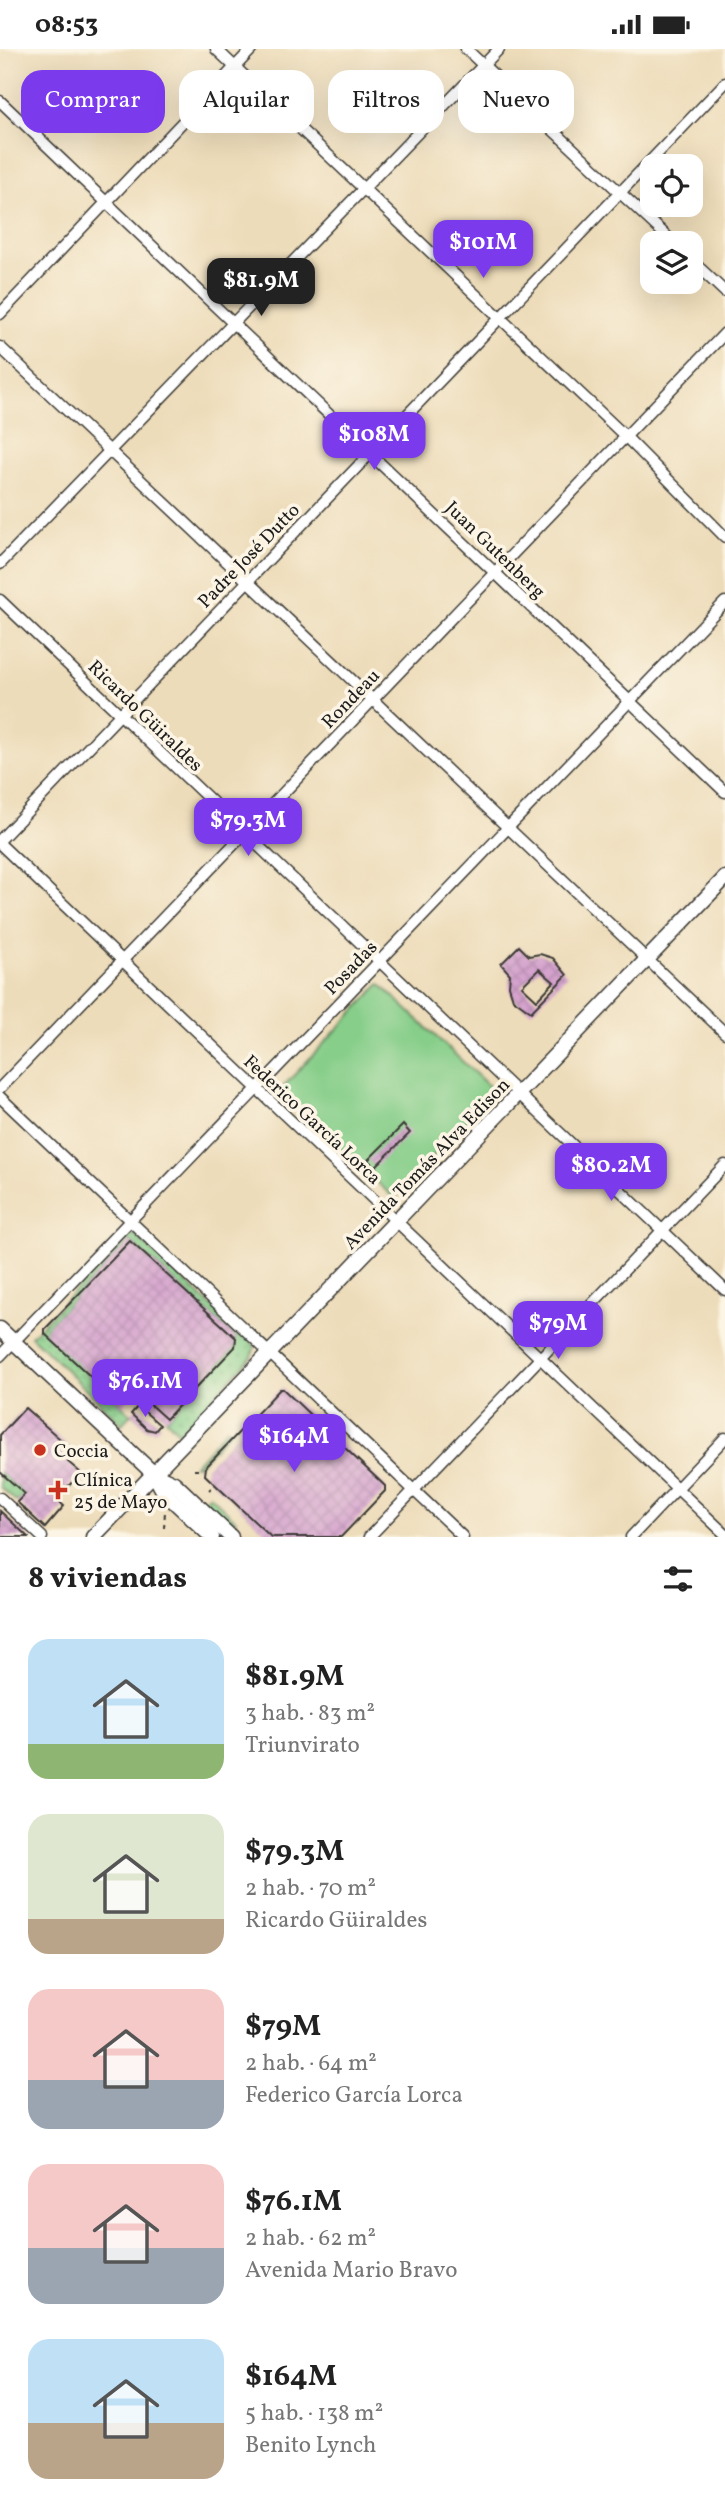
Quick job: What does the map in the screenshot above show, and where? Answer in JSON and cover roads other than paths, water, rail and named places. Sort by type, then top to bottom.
[{"type":"main road","name":"Avenida Tomás Alva Edison","points":[[93,1537],[725,878]]},
{"type":"main road","points":[[0,1329],[154,1474],[164,1492],[212,1537]]},
{"type":"main road","points":[[154,1474],[174,1483],[231,1537]]},
{"type":"street","points":[[216,49],[625,436],[725,537]]},
{"type":"street","points":[[0,314],[253,49]]},
{"type":"street","points":[[466,49],[661,231]]},
{"type":"street","points":[[0,564],[499,49]]},
{"type":"street","name":"Padre José Dutto","points":[[0,842],[725,83]]},
{"type":"street","name":"Juan Gutenberg","points":[[0,100],[725,792]]},
{"type":"street","points":[[703,271],[725,292]]},
{"type":"street","name":"Rondeau","points":[[0,1088],[725,333]]},
{"type":"street","points":[[0,347],[725,1033]]},
{"type":"street","name":"Ricardo Güiraldes","points":[[0,600],[725,1290]]},
{"type":"street","name":"Posadas","points":[[0,1356],[725,602]]},
{"type":"street","name":"Federico García Lorca","points":[[0,842],[256,1090],[541,1356],[725,1534]]},
{"type":"street","points":[[0,1097],[463,1537]]},
{"type":"street","points":[[369,1537],[725,1165]]},
{"type":"street","points":[[631,1537],[725,1439]]},
{"type":"street","points":[[0,1497],[42,1537]]},
{"type":"place","name":"Coccia","points":[[40,1450]]},
{"type":"place","name":"Clínica 25 de Mayo","points":[[58,1490]]}]
